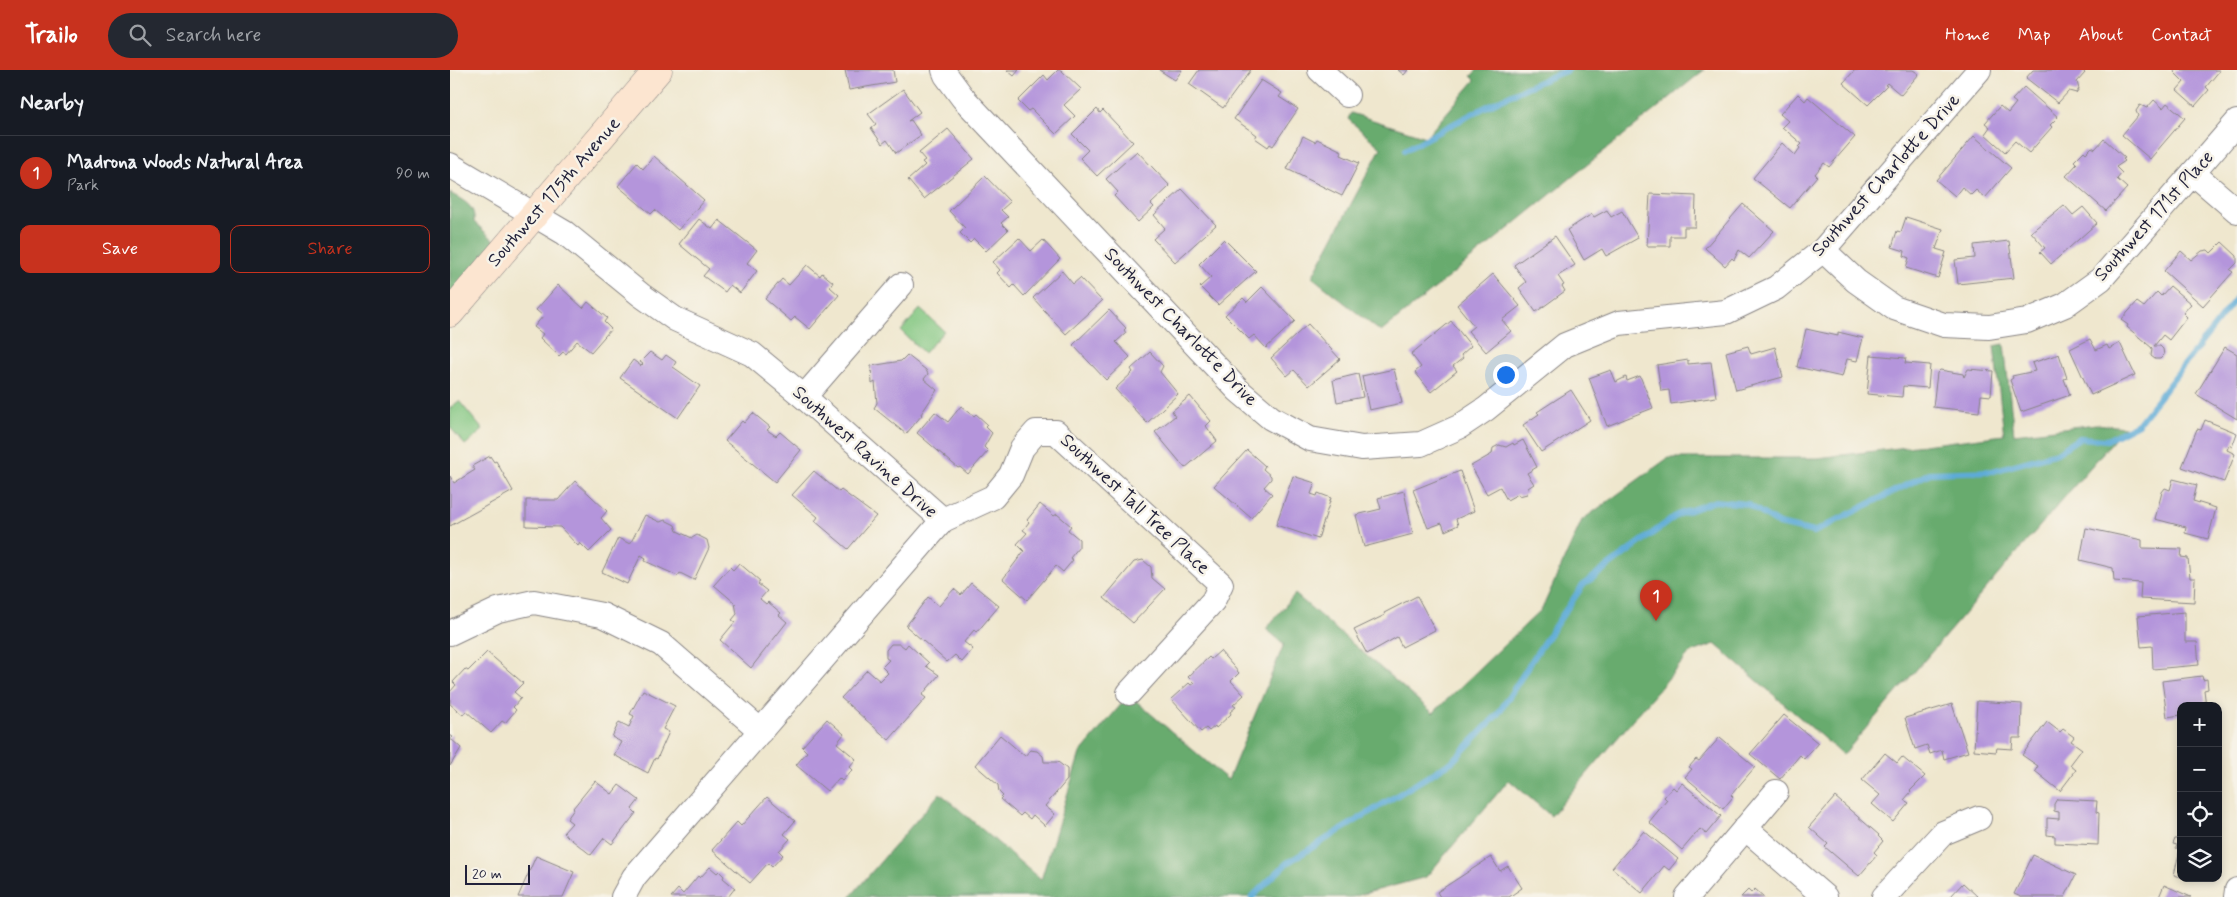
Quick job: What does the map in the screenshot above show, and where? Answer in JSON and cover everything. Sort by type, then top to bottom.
[{"type":"main road","name":"Southwest 175th Avenue","points":[[450,313],[658,70]]},
{"type":"street","name":"Southwest Charlotte Drive","points":[[944,70],[946,76],[964,98],[1238,390],[1272,418],[1310,439],[1362,448],[1421,444],[1459,427],[1486,409],[1564,345],[1618,322],[1726,312],[1776,288],[1823,250],[1979,70]]},
{"type":"street","points":[[1320,70],[1347,96]]},
{"type":"street","name":"Southwest 171st Place","points":[[1823,250],[1856,281],[1894,308],[1944,326],[1989,327],[2027,322],[2065,305],[2101,279],[2237,122]]},
{"type":"street","name":"Southwest Ravine Drive","points":[[450,165],[565,233],[641,295],[675,319],[752,354],[804,397],[943,520],[634,878],[623,897]]},
{"type":"street","points":[[2193,173],[2237,211]]},
{"type":"street","points":[[804,397],[901,285]]},
{"type":"street","name":"Southwest Tall Tree Place","points":[[943,520],[993,497],[1011,475],[1022,448],[1036,432],[1056,432],[1221,584],[1213,601],[1129,694]]},
{"type":"street","points":[[450,633],[498,610],[534,602],[602,615],[661,644],[761,731]]},
{"type":"street","points":[[1687,897],[1776,792]]},
{"type":"street","points":[[1884,897],[1943,833],[1979,818]]},
{"type":"street","points":[[1745,828],[1825,897]]},
{"type":"street","points":[[2236,897],[2237,890]]},
{"type":"green space","points":[[1477,70],[1704,70],[1381,332],[1312,277],[1381,148],[1348,119],[1351,113],[1426,137],[1475,80],[1471,76]]},
{"type":"green space","points":[[450,193],[470,207],[473,211],[474,222],[496,242],[450,295]]},
{"type":"green space","points":[[920,309],[944,331],[924,353],[901,331]]},
{"type":"green space","points":[[2004,344],[2014,434],[2096,424],[2125,427],[1843,755],[1715,644],[1690,653],[1551,816],[1509,780],[1426,877],[1352,897],[850,897],[940,793],[1041,880],[1080,753],[1129,695],[1228,780],[1284,644],[1266,629],[1295,594],[1433,713],[1542,609],[1582,520],[1668,458],[1818,458],[2004,435],[1994,346]]},
{"type":"green space","points":[[459,401],[483,430],[465,445],[450,427],[450,408]]},
{"type":"building","points":[[845,70],[893,70],[895,82],[849,90]]},
{"type":"building","points":[[1007,70],[1019,70],[1014,76]]},
{"type":"building","points":[[1058,70],[1061,70],[1081,89],[1064,105],[1075,116],[1056,134],[1031,109],[1028,111],[1018,101],[1044,75],[1048,80]]},
{"type":"building","points":[[1159,70],[1182,70],[1175,80]]},
{"type":"building","points":[[1199,70],[1251,70],[1223,108],[1189,84]]},
{"type":"building","points":[[1398,70],[1408,70],[1404,75]]},
{"type":"building","points":[[1855,70],[1913,70],[1919,74],[1901,95],[1887,83],[1885,85],[1887,86],[1868,105],[1843,83]]},
{"type":"building","points":[[2033,70],[2082,70],[2085,73],[2077,82],[2079,89],[2076,93],[2069,91],[2058,103],[2026,78]]},
{"type":"building","points":[[2175,70],[2220,70],[2206,87],[2209,90],[2195,106],[2177,90],[2184,82],[2174,72]]},
{"type":"building","points":[[1261,80],[1282,93],[1279,97],[1298,109],[1273,146],[1270,144],[1268,147],[1255,138],[1257,135],[1234,119]]},
{"type":"building","points":[[2024,87],[2058,117],[2050,125],[2052,127],[2029,153],[2015,141],[2005,152],[1985,134],[1990,127],[1985,123],[2000,106],[2008,113],[2016,103],[2012,100]]},
{"type":"building","points":[[903,89],[920,112],[908,121],[911,120],[921,135],[896,153],[887,140],[882,144],[871,128],[876,124],[868,114]]},
{"type":"building","points":[[1798,94],[1805,101],[1808,97],[1855,137],[1829,167],[1824,163],[1815,174],[1817,176],[1790,208],[1753,178],[1782,143],[1795,155],[1800,148],[1802,144],[1782,127],[1788,121],[1780,114]]},
{"type":"building","points":[[2154,100],[2163,108],[2167,103],[2185,118],[2150,159],[2122,135],[2138,116],[2136,111],[2140,105],[2147,108]]},
{"type":"building","points":[[1097,109],[1100,113],[1103,110],[1133,142],[1097,176],[1080,158],[1088,150],[1072,134]]},
{"type":"building","points":[[948,129],[974,159],[924,199],[908,180],[925,165],[922,162],[925,160],[919,153]]},
{"type":"building","points":[[1303,136],[1315,142],[1317,139],[1342,151],[1341,155],[1359,163],[1342,196],[1287,169]]},
{"type":"building","points":[[1974,136],[2011,168],[1985,198],[1976,190],[1971,195],[1962,187],[1955,196],[1936,180]]},
{"type":"building","points":[[2104,139],[2125,158],[2123,159],[2125,161],[2116,167],[2122,173],[2117,179],[2127,188],[2106,211],[2066,176],[2077,164],[2074,161],[2084,151],[2086,153],[2092,147],[2095,149]]},
{"type":"building","points":[[1137,151],[1170,186],[1151,204],[1154,207],[1138,222],[1114,196],[1118,192],[1106,179]]},
{"type":"building","points":[[654,156],[704,200],[678,230],[655,210],[651,214],[618,186],[637,163],[643,169]]},
{"type":"building","points":[[985,176],[1010,202],[1001,210],[1008,217],[1001,223],[1008,230],[986,251],[974,239],[970,243],[960,233],[965,228],[949,211]]},
{"type":"building","points":[[1182,189],[1216,225],[1175,262],[1153,239],[1165,228],[1154,215]]},
{"type":"building","points":[[1650,194],[1696,196],[1695,227],[1684,227],[1684,236],[1670,236],[1670,246],[1647,246]]},
{"type":"building","points":[[1743,204],[1774,231],[1749,258],[1739,250],[1734,260],[1732,258],[1725,266],[1705,248]]},
{"type":"building","points":[[2064,205],[2073,215],[2083,207],[2097,223],[2051,264],[2040,252],[2045,248],[2031,232]]},
{"type":"building","points":[[1607,210],[1611,217],[1622,211],[1638,238],[1606,256],[1602,249],[1584,260],[1567,230],[1592,214],[1594,217]]},
{"type":"building","points":[[1906,217],[1943,229],[1936,249],[1946,252],[1938,278],[1906,268],[1909,258],[1904,256],[1905,251],[1892,247],[1897,231],[1901,232]]},
{"type":"building","points":[[699,219],[712,229],[719,220],[757,250],[747,263],[757,271],[740,293],[730,285],[725,292],[703,276],[709,269],[679,244]]},
{"type":"building","points":[[1555,236],[1575,265],[1558,276],[1564,285],[1562,286],[1565,291],[1536,312],[1519,288],[1526,282],[1514,265]]},
{"type":"building","points":[[1019,238],[1031,251],[1043,240],[1060,259],[1024,296],[1014,285],[1011,288],[997,273],[1000,270],[993,262]]},
{"type":"building","points":[[1224,239],[1256,271],[1218,305],[1200,287],[1211,277],[1199,264]]},
{"type":"building","points":[[2009,241],[2014,278],[1958,284],[1955,260],[1975,258],[1974,245]]},
{"type":"building","points":[[2222,242],[2237,256],[2237,263],[2230,270],[2233,272],[2203,306],[2164,271],[2181,251],[2191,260],[2202,251],[2208,250],[2211,253]]},
{"type":"building","points":[[807,265],[820,276],[822,273],[833,282],[830,287],[839,295],[810,329],[795,317],[791,321],[765,299],[782,279],[789,285]]},
{"type":"building","points":[[1062,271],[1073,284],[1080,278],[1102,301],[1066,334],[1033,298]]},
{"type":"building","points":[[1493,274],[1520,306],[1502,320],[1511,331],[1486,352],[1468,331],[1474,326],[1457,305]]},
{"type":"building","points":[[558,285],[583,308],[588,302],[607,318],[604,322],[611,329],[591,352],[577,341],[566,354],[563,352],[559,356],[540,338],[543,334],[534,327],[543,316],[536,310]]},
{"type":"building","points":[[2170,286],[2191,304],[2183,313],[2187,317],[2169,340],[2163,335],[2154,346],[2160,346],[2163,349],[2164,355],[2160,359],[2155,359],[2151,356],[2152,348],[2121,320],[2137,302],[2144,307],[2157,292],[2161,296]]},
{"type":"building","points":[[1262,287],[1295,321],[1266,348],[1254,335],[1249,339],[1225,315],[1243,298],[1247,302]]},
{"type":"building","points":[[1109,310],[1126,328],[1124,330],[1126,333],[1116,342],[1130,357],[1106,380],[1073,345]]},
{"type":"building","points":[[1451,321],[1471,346],[1461,355],[1463,358],[1453,366],[1457,371],[1431,392],[1415,372],[1421,367],[1411,354]]},
{"type":"building","points":[[1308,324],[1340,359],[1309,386],[1294,370],[1287,376],[1271,358]]},
{"type":"building","points":[[1806,329],[1838,336],[1838,332],[1863,338],[1857,361],[1847,359],[1842,377],[1797,367]]},
{"type":"building","points":[[2090,339],[2096,350],[2107,345],[2109,349],[2120,343],[2135,375],[2091,395],[2070,349]]},
{"type":"building","points":[[1748,346],[1751,354],[1775,347],[1783,377],[1736,390],[1726,352]]},
{"type":"building","points":[[2225,347],[2237,354],[2237,419],[2196,394]]},
{"type":"building","points":[[650,352],[662,360],[666,355],[676,362],[673,367],[700,386],[678,418],[620,378],[633,360],[641,366],[643,364],[640,362]]},
{"type":"building","points":[[1150,352],[1163,366],[1160,372],[1178,394],[1147,423],[1115,389],[1133,372],[1131,369]]},
{"type":"building","points":[[2059,354],[2067,378],[2064,379],[2070,395],[2021,412],[2010,380],[2013,378],[2012,376],[2035,371],[2032,363]]},
{"type":"building","points":[[907,355],[926,370],[928,374],[924,379],[937,390],[922,415],[906,434],[874,408],[877,403],[875,382],[872,384],[871,366],[901,361]]},
{"type":"building","points":[[1871,355],[1906,358],[1905,363],[1930,365],[1928,388],[1903,386],[1902,397],[1867,394]]},
{"type":"building","points":[[1688,360],[1688,364],[1711,362],[1716,397],[1671,404],[1669,390],[1661,391],[1657,365]]},
{"type":"building","points":[[1394,369],[1402,403],[1369,410],[1362,376]]},
{"type":"building","points":[[1968,369],[1993,371],[1991,396],[1981,395],[1979,412],[1933,407],[1937,373],[1940,370],[1963,374],[1964,377]]},
{"type":"building","points":[[1611,370],[1616,382],[1626,377],[1627,381],[1640,376],[1653,408],[1607,426],[1589,378]]},
{"type":"building","points":[[1358,374],[1363,397],[1337,402],[1333,380]]},
{"type":"building","points":[[1571,390],[1590,420],[1541,452],[1523,425],[1539,414],[1537,412]]},
{"type":"building","points":[[1190,396],[1211,421],[1206,426],[1217,441],[1185,468],[1155,432],[1175,416],[1172,411]]},
{"type":"building","points":[[961,406],[974,416],[976,414],[987,424],[985,426],[992,433],[984,447],[988,451],[968,474],[960,467],[958,468],[917,433],[935,412],[948,422]]},
{"type":"building","points":[[753,413],[770,427],[767,430],[776,436],[780,432],[801,450],[775,482],[725,441],[742,421],[744,423]]},
{"type":"building","points":[[2205,420],[2237,433],[2232,447],[2229,445],[2227,450],[2235,454],[2224,482],[2182,467],[2197,429],[2201,430]]},
{"type":"building","points":[[1523,440],[1537,467],[1527,473],[1534,484],[1528,488],[1527,494],[1519,496],[1518,494],[1507,500],[1500,487],[1487,494],[1471,466],[1492,454],[1493,448],[1499,445],[1506,447]]},
{"type":"building","points":[[1247,450],[1265,466],[1263,469],[1271,476],[1271,479],[1264,487],[1272,494],[1251,518],[1214,486]]},
{"type":"building","points":[[490,456],[494,462],[496,461],[513,491],[450,526],[450,476],[454,483],[475,470],[472,466]]},
{"type":"building","points":[[814,471],[839,492],[841,490],[876,516],[848,549],[815,521],[818,517],[792,495]]},
{"type":"building","points":[[1460,471],[1474,511],[1456,519],[1458,525],[1445,531],[1442,523],[1428,528],[1413,490]]},
{"type":"building","points":[[1293,476],[1315,483],[1311,494],[1317,496],[1318,493],[1331,498],[1318,539],[1276,525]]},
{"type":"building","points":[[2173,479],[2197,485],[2193,501],[2216,508],[2208,539],[2185,533],[2186,527],[2155,519],[2162,492],[2165,488],[2170,490]]},
{"type":"building","points":[[575,481],[607,511],[601,518],[611,530],[589,552],[580,543],[578,546],[560,527],[526,526],[526,500],[558,500]]},
{"type":"building","points":[[1404,491],[1413,534],[1364,547],[1356,515],[1381,509],[1378,498]]},
{"type":"building","points":[[1040,504],[1054,516],[1057,514],[1071,526],[1068,530],[1079,539],[1079,547],[1070,558],[1073,560],[1063,572],[1056,566],[1027,600],[1003,579],[1024,551],[1017,544],[1027,533],[1023,530],[1029,522],[1027,520]]},
{"type":"building","points":[[645,515],[660,522],[665,520],[675,525],[677,531],[692,538],[697,535],[707,540],[709,548],[694,580],[680,573],[678,576],[645,561],[646,558],[641,555],[627,584],[602,572],[618,538],[630,544]]},
{"type":"building","points":[[2086,528],[2142,540],[2142,548],[2182,549],[2181,557],[2188,558],[2190,578],[2195,578],[2194,602],[2140,599],[2141,583],[2114,581],[2113,568],[2080,560]]},
{"type":"building","points":[[1143,560],[1151,567],[1152,578],[1165,589],[1133,623],[1104,598],[1134,562]]},
{"type":"building","points":[[739,563],[760,581],[758,584],[767,591],[760,599],[766,604],[768,602],[781,613],[779,615],[787,622],[751,668],[720,640],[735,622],[732,620],[737,614],[735,603],[714,585],[730,567],[733,570]]},
{"type":"building","points":[[971,583],[999,606],[977,632],[974,630],[964,642],[973,649],[962,662],[955,655],[947,662],[906,626],[928,597],[939,606],[954,589],[961,595]]},
{"type":"building","points":[[1417,596],[1435,630],[1402,647],[1397,637],[1367,654],[1354,630],[1385,615],[1384,613]]},
{"type":"building","points":[[2185,612],[2185,642],[2197,642],[2199,665],[2153,669],[2152,646],[2141,647],[2138,616]]},
{"type":"building","points":[[891,644],[900,644],[905,648],[908,644],[929,663],[926,666],[939,675],[922,695],[926,698],[889,740],[841,698],[867,670],[880,681],[888,673],[882,667],[889,660],[886,658],[886,650]]},
{"type":"building","points":[[1220,651],[1239,673],[1231,681],[1244,695],[1233,705],[1236,707],[1230,712],[1231,714],[1216,728],[1215,726],[1209,731],[1206,728],[1201,732],[1171,699],[1189,683],[1191,685],[1194,683],[1188,677],[1209,657],[1211,659]]},
{"type":"building","points":[[487,652],[523,683],[514,692],[521,698],[513,707],[516,710],[505,723],[502,721],[491,733],[466,711],[463,715],[450,704],[450,692],[456,685],[453,682],[465,669],[468,671]]},
{"type":"building","points":[[2202,676],[2203,680],[2207,679],[2208,689],[2204,690],[2206,702],[2177,702],[2177,716],[2167,717],[2162,681]]},
{"type":"building","points":[[643,690],[675,706],[663,729],[669,732],[657,759],[655,758],[648,773],[614,755],[621,742],[612,737],[619,722],[629,727],[634,716],[630,714]]},
{"type":"building","points":[[1977,701],[2022,704],[2021,738],[2013,738],[2012,749],[1997,748],[1996,752],[1974,750]]},
{"type":"building","points":[[1952,704],[1968,752],[1944,759],[1942,750],[1930,754],[1927,745],[1915,749],[1905,718]]},
{"type":"building","points":[[1784,715],[1818,743],[1804,759],[1800,755],[1780,779],[1750,754]]},
{"type":"building","points":[[827,719],[844,734],[837,743],[856,759],[849,767],[852,770],[842,781],[839,778],[827,791],[796,765],[807,752],[802,747]]},
{"type":"building","points":[[2047,722],[2060,732],[2063,729],[2074,737],[2071,741],[2082,749],[2070,765],[2076,770],[2060,791],[2035,771],[2038,766],[2022,755]]},
{"type":"building","points":[[450,735],[453,737],[451,739],[461,748],[450,766]]},
{"type":"building","points":[[1000,735],[1025,756],[1030,750],[1037,751],[1043,756],[1044,762],[1058,762],[1067,769],[1067,780],[1045,806],[1055,814],[1045,826],[1033,815],[1030,819],[1023,813],[1020,816],[1000,799],[1003,796],[999,792],[998,785],[975,765]]},
{"type":"building","points":[[1720,737],[1755,767],[1731,795],[1733,797],[1723,809],[1685,777],[1692,769],[1689,767],[1696,759],[1699,761]]},
{"type":"building","points":[[1885,753],[1897,763],[1902,757],[1925,776],[1910,791],[1904,800],[1909,803],[1893,822],[1872,804],[1880,795],[1862,780]]},
{"type":"building","points":[[595,781],[612,794],[619,785],[639,800],[632,809],[636,813],[612,844],[604,838],[591,855],[563,833],[572,823],[567,819],[573,808]]},
{"type":"building","points":[[1682,783],[1721,816],[1706,834],[1700,829],[1682,850],[1649,822],[1667,800],[1664,797],[1673,787],[1676,790]]},
{"type":"building","points":[[767,797],[795,821],[784,834],[790,839],[779,851],[783,855],[772,867],[768,863],[750,883],[712,850],[737,822],[741,826]]},
{"type":"building","points":[[1835,797],[1879,835],[1883,841],[1874,852],[1877,855],[1859,876],[1825,847],[1828,844],[1809,827]]},
{"type":"building","points":[[2057,799],[2097,801],[2096,812],[2099,813],[2098,845],[2055,843],[2055,836],[2047,835],[2047,818],[2059,819],[2059,812],[2054,811],[2054,804]]},
{"type":"building","points":[[1644,831],[1678,859],[1669,870],[1664,866],[1642,893],[1612,868]]},
{"type":"building","points":[[2175,839],[2177,839],[2177,845],[2173,844]]},
{"type":"building","points":[[2033,855],[2076,875],[2065,897],[2021,897],[2014,894]]},
{"type":"building","points":[[536,856],[574,872],[563,897],[518,897]]},
{"type":"building","points":[[1491,857],[1500,871],[1508,866],[1522,888],[1509,897],[1440,897],[1437,892]]},
{"type":"building","points":[[2177,862],[2177,876],[2174,875]]},
{"type":"building","points":[[710,867],[717,873],[719,871],[724,876],[723,878],[735,888],[728,897],[671,897],[678,889],[683,894],[698,876],[700,878]]},
{"type":"building","points":[[1963,883],[1978,897],[1950,897]]},
{"type":"building","points":[[2164,885],[2191,897],[2159,897]]},
{"type":"building","points":[[1755,889],[1764,897],[1741,897],[1748,890],[1751,893]]},
{"type":"waterway","points":[[1405,150],[1505,97],[1568,70]]},
{"type":"waterway","points":[[1252,897],[1287,863],[1453,761],[1498,714],[1583,585],[1677,515],[1715,501],[1747,504],[1779,524],[1814,532],[1930,473],[1993,471],[2057,453],[2079,438],[2107,440],[2138,424],[2237,297]]},
{"type":"place","name":"Madrona Woods Natural Area","points":[[1656,621]]}]
